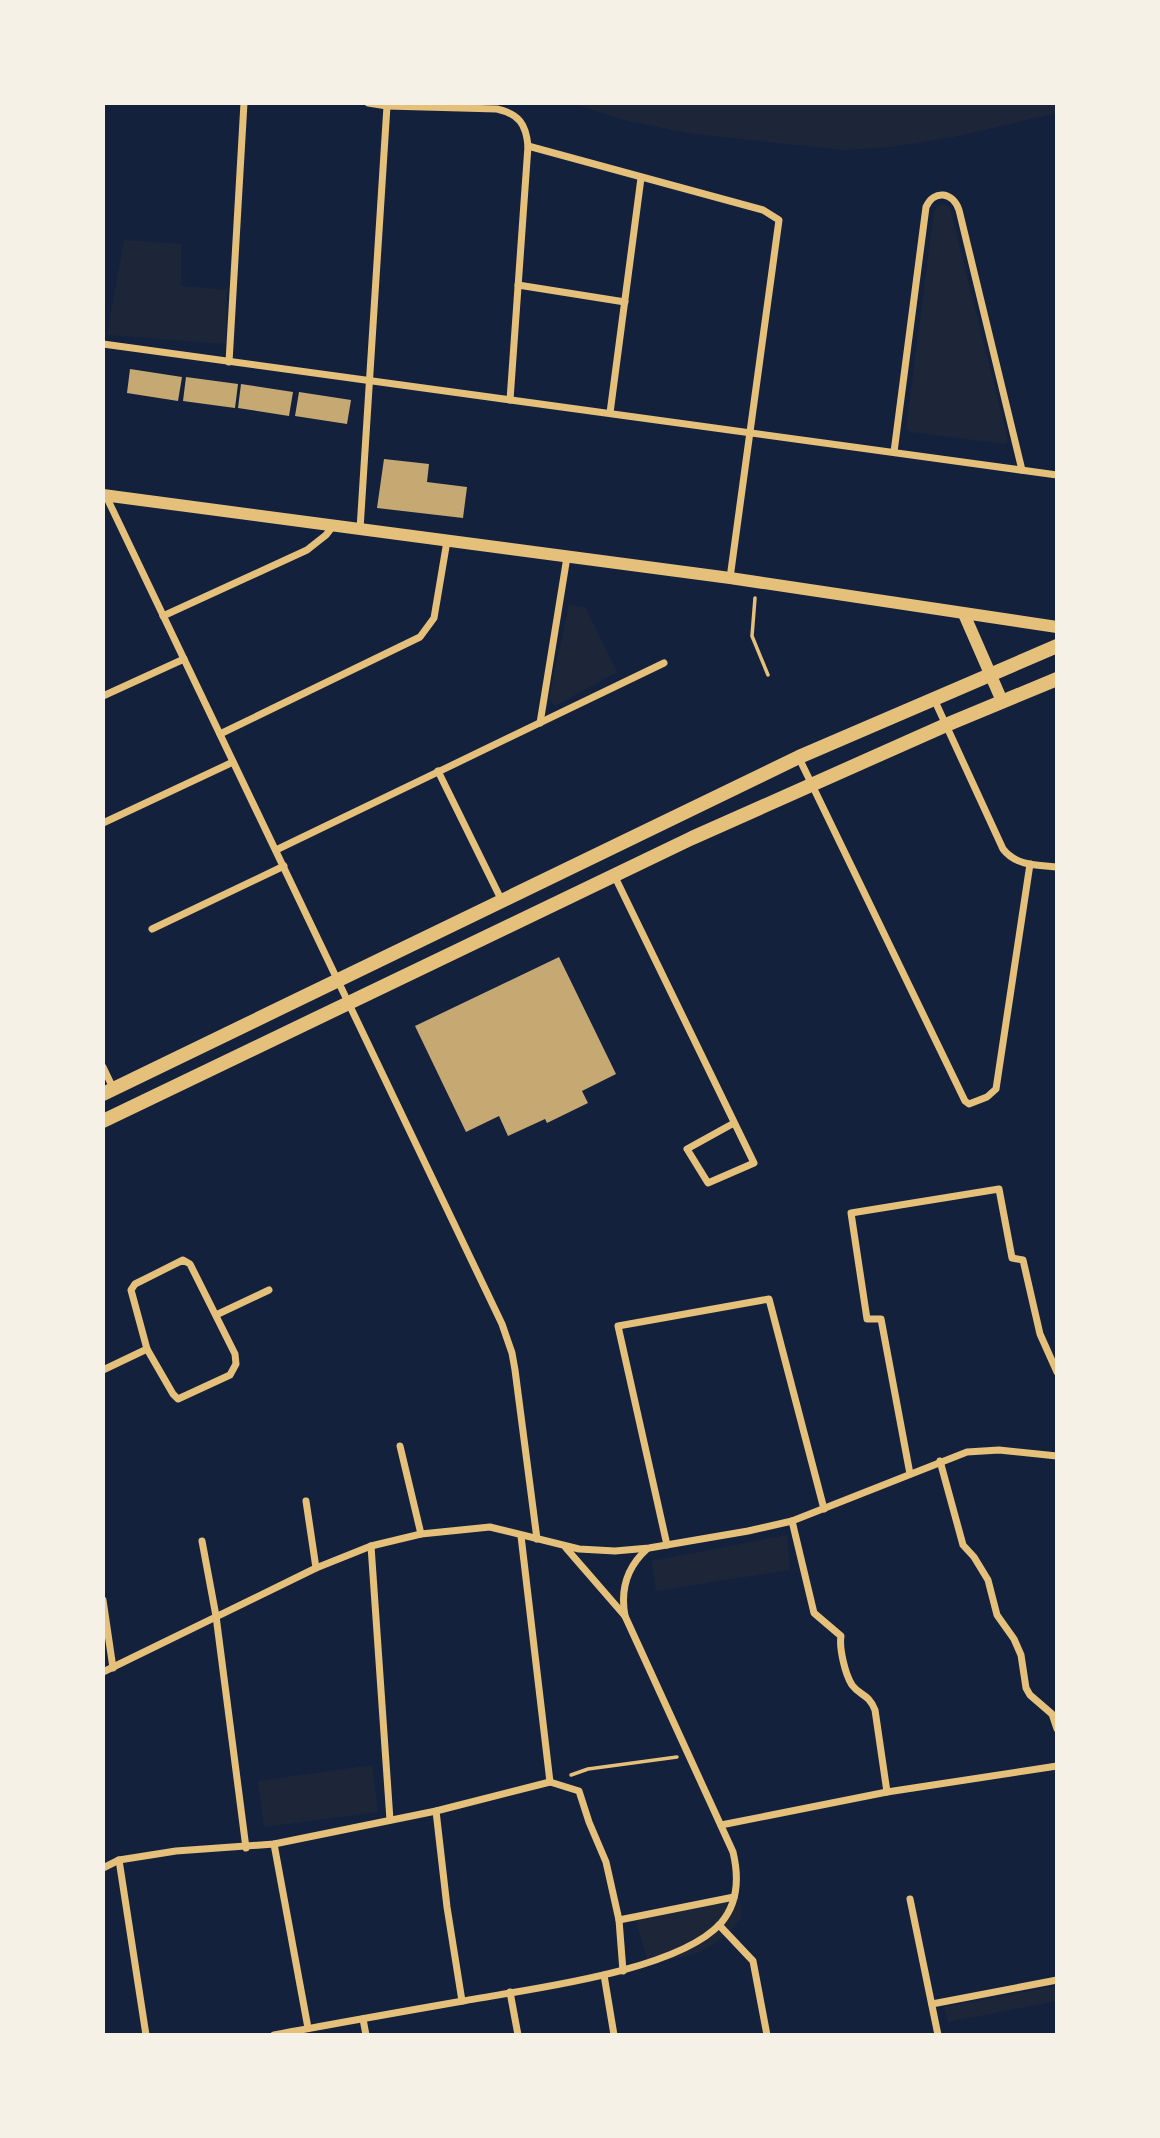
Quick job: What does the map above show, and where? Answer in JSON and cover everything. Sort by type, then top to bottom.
[{"type":"main road","points":[[108,1091],[799,757],[1057,646]]},
{"type":"main road","points":[[103,1121],[614,875],[811,784],[1057,678]]},
{"type":"street","points":[[229,362],[244,103]]},
{"type":"street","points":[[368,103],[507,111],[519,118],[527,132],[510,400]]},
{"type":"street","points":[[360,529],[387,106]]},
{"type":"street","points":[[528,146],[763,210],[779,220],[730,578]]},
{"type":"street","points":[[610,413],[641,178]]},
{"type":"street","points":[[894,452],[926,207],[935,196],[946,195],[955,201],[959,210],[1022,470]]},
{"type":"street","points":[[518,285],[625,302]]},
{"type":"street","points":[[103,344],[1057,475]]},
{"type":"street","points":[[104,495],[730,578],[1057,627]]},
{"type":"street","points":[[104,495],[284,866],[508,1340],[515,1370],[537,1539]]},
{"type":"street","points":[[163,616],[307,550],[333,526]]},
{"type":"street","points":[[220,734],[420,637],[434,618],[447,541]]},
{"type":"street","points":[[540,723],[567,557]]},
{"type":"street","points":[[964,614],[1002,701]]},
{"type":"street","points":[[103,696],[184,659]]},
{"type":"street","points":[[276,850],[664,663]]},
{"type":"street","points":[[934,698],[1003,849],[1012,858],[1030,864],[1057,867]]},
{"type":"street","points":[[799,757],[964,1101],[969,1104],[987,1097],[996,1089],[1030,864]]},
{"type":"street","points":[[103,823],[233,762]]},
{"type":"street","points":[[438,771],[502,901]]},
{"type":"street","points":[[152,929],[284,866]]},
{"type":"street","points":[[614,875],[754,1163],[708,1183],[687,1149],[734,1123]]},
{"type":"street","points":[[103,1067],[108,1091]]},
{"type":"street","points":[[909,1474],[881,1319],[867,1319],[851,1213],[999,1189],[1012,1258],[1023,1260],[1040,1334],[1057,1372]]},
{"type":"street","points":[[183,1260],[190,1264],[216,1315],[235,1354],[236,1364],[230,1375],[178,1399],[173,1395],[147,1349],[131,1290],[135,1284],[183,1260]]},
{"type":"street","points":[[216,1315],[270,1290]]},
{"type":"street","points":[[667,1545],[618,1326],[769,1299],[824,1509]]},
{"type":"street","points":[[103,1370],[147,1349]]},
{"type":"street","points":[[401,1446],[421,1534]]},
{"type":"street","points":[[103,1672],[316,1568],[371,1546],[421,1534],[491,1527],[564,1547],[597,1551],[649,1548],[792,1521],[967,1451],[1057,1456]]},
{"type":"street","points":[[940,1461],[963,1545],[988,1580],[997,1615],[1014,1639],[1021,1655],[1026,1688],[1030,1696],[1052,1714],[1057,1729]]},
{"type":"street","points":[[306,1501],[316,1568]]},
{"type":"street","points":[[792,1521],[814,1613],[841,1636],[839,1647],[853,1686],[870,1699],[875,1710],[887,1792]]},
{"type":"street","points":[[521,1536],[550,1782]]},
{"type":"street","points":[[202,1541],[215,1616],[246,1848]]},
{"type":"street","points":[[371,1546],[390,1819]]},
{"type":"street","points":[[274,2035],[623,1971],[692,1945],[719,1925],[734,1897],[737,1877],[736,1865],[721,1825],[625,1616],[564,1547]]},
{"type":"street","points":[[625,1616],[623,1591],[626,1579],[631,1567],[649,1548]]},
{"type":"street","points":[[103,1600],[113,1668]]},
{"type":"street","points":[[721,1825],[887,1792],[1057,1766]]},
{"type":"street","points":[[103,1868],[119,1860],[176,1851],[274,1844],[436,1811],[550,1782],[579,1791],[606,1862],[619,1920],[623,1971]]},
{"type":"street","points":[[436,1811],[447,1907],[462,2001]]},
{"type":"street","points":[[274,1844],[308,2028]]},
{"type":"street","points":[[119,1860],[146,2035]]},
{"type":"street","points":[[619,1920],[734,1897]]},
{"type":"street","points":[[910,1899],[938,2035]]},
{"type":"street","points":[[719,1925],[753,1961],[767,2035]]},
{"type":"street","points":[[604,1975],[614,2035]]},
{"type":"street","points":[[932,2004],[1057,1980]]},
{"type":"street","points":[[510,1992],[518,2035]]},
{"type":"street","points":[[363,2019],[366,2035]]},
{"type":"path","points":[[756,582],[752,636],[768,675]]},
{"type":"path","points":[[550,1782],[588,1769],[689,1755]]},
{"type":"shaded area","points":[[571,103],[1057,103],[1057,113],[954,137],[892,147],[844,150],[694,134],[624,120]]},
{"type":"shaded area","points":[[944,204],[950,208],[1008,440],[1006,444],[911,432],[906,428],[934,212],[937,206]]},
{"type":"shaded area","points":[[124,240],[181,244],[181,286],[227,290],[226,344],[107,335]]},
{"type":"shaded area","points":[[569,605],[585,607],[617,672],[555,706],[549,698]]},
{"type":"shaded area","points":[[787,1535],[790,1570],[656,1591],[652,1561]]},
{"type":"shaded area","points":[[372,1765],[378,1812],[264,1827],[258,1781]]},
{"type":"shaded area","points":[[740,1898],[741,1918],[711,1946],[689,1955],[648,1962],[635,1918]]},
{"type":"shaded area","points":[[1057,1986],[1057,2001],[948,2022],[944,2007]]},
{"type":"building","points":[[130,369],[182,377],[178,401],[127,393]]},
{"type":"building","points":[[186,377],[238,384],[235,408],[183,401]]},
{"type":"building","points":[[241,384],[293,392],[289,416],[238,408]]},
{"type":"building","points":[[299,392],[351,400],[347,424],[295,416]]},
{"type":"building","points":[[384,459],[429,464],[427,482],[467,487],[463,518],[377,508]]},
{"type":"building","points":[[559,957],[616,1074],[582,1091],[588,1103],[547,1123],[545,1119],[508,1136],[499,1116],[466,1132],[415,1026]]}]
